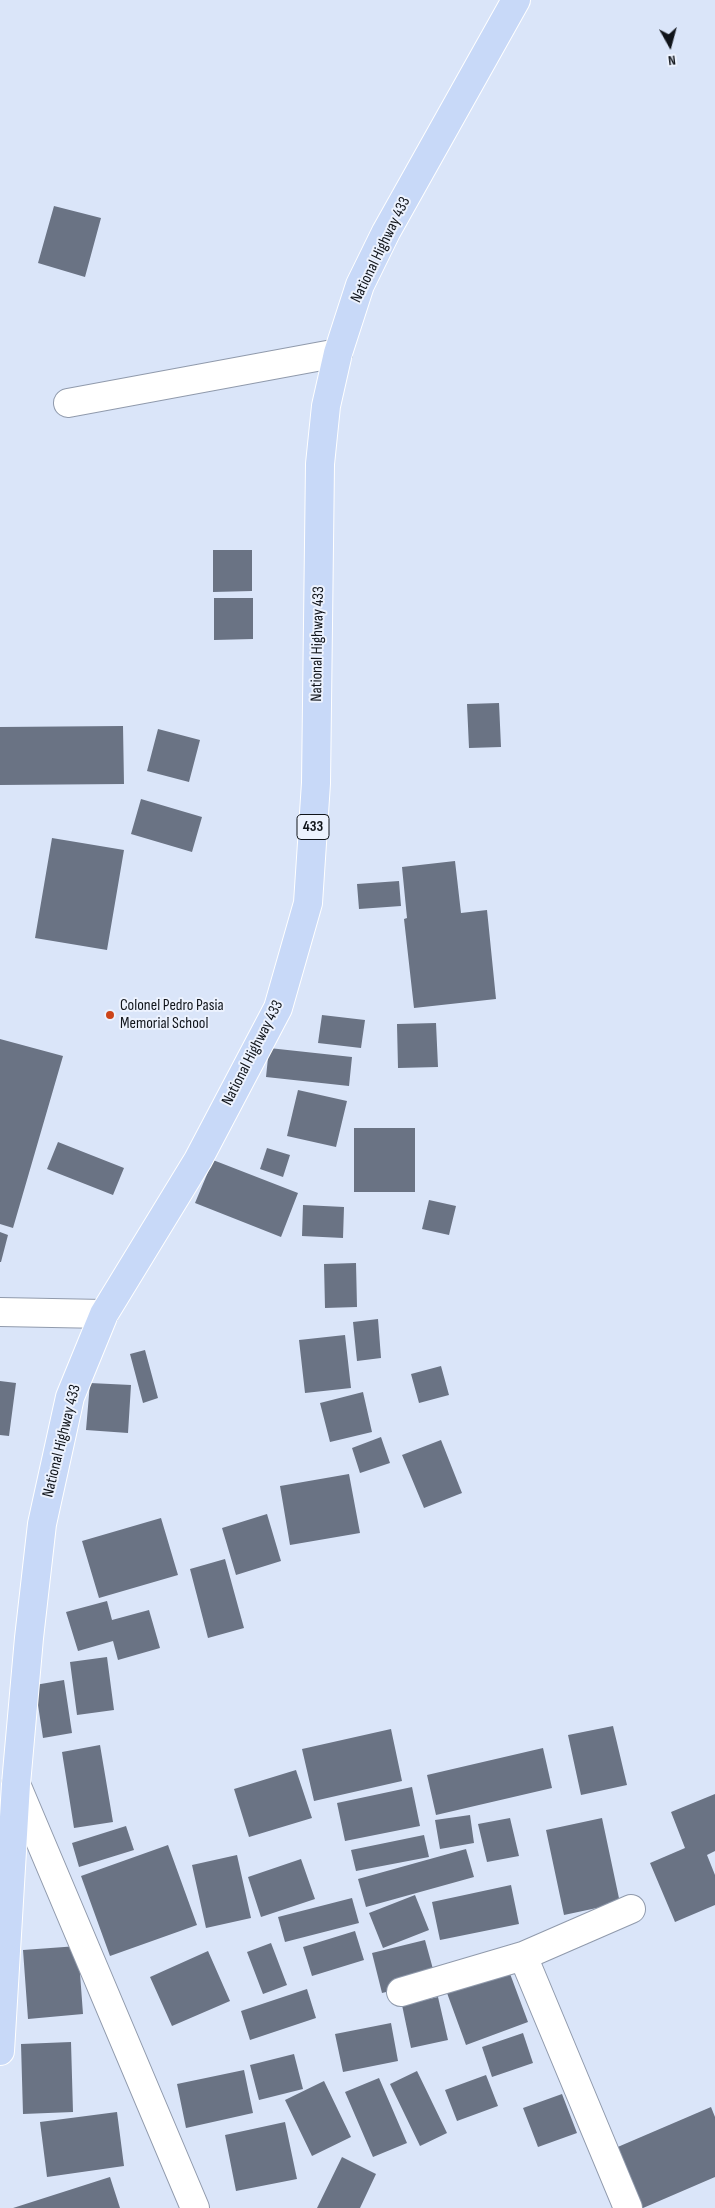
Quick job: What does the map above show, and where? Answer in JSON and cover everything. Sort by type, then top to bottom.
[{"type":"main road","name":"National Highway 433","points":[[0,2051],[16,1784],[29,1638],[42,1524],[70,1397],[104,1314],[198,1160],[278,1008],[308,903],[316,783],[320,464],[326,406],[338,353],[360,285],[386,232],[516,0]]},
{"type":"street","points":[[68,403],[338,353]]},
{"type":"street","points":[[0,1312],[104,1314]]},
{"type":"street","points":[[16,1784],[195,2208]]},
{"type":"street","points":[[401,1992],[523,1956],[631,1909]]},
{"type":"street","points":[[523,1956],[628,2208]]},
{"type":"building","points":[[54,206],[101,218],[85,277],[38,263]]},
{"type":"building","points":[[213,550],[252,550],[252,591],[213,592]]},
{"type":"building","points":[[214,598],[253,598],[253,639],[214,640]]},
{"type":"building","points":[[499,703],[501,747],[469,748],[467,704]]},
{"type":"building","points":[[123,726],[124,784],[0,785],[0,727]]},
{"type":"building","points":[[158,729],[200,740],[189,782],[147,771]]},
{"type":"building","points":[[141,799],[202,817],[192,852],[131,834]]},
{"type":"building","points":[[52,838],[124,850],[107,950],[35,938]]},
{"type":"building","points":[[455,861],[461,913],[487,910],[496,999],[414,1008],[404,919],[407,918],[402,867]]},
{"type":"building","points":[[399,881],[401,906],[359,909],[357,884]]},
{"type":"building","points":[[322,1015],[365,1020],[361,1048],[318,1043]]},
{"type":"building","points":[[436,1023],[438,1067],[398,1068],[397,1024]]},
{"type":"building","points":[[0,1039],[63,1056],[13,1228],[0,1224]]},
{"type":"building","points":[[269,1048],[352,1057],[349,1086],[266,1077]]},
{"type":"building","points":[[298,1090],[347,1101],[336,1147],[287,1136]]},
{"type":"building","points":[[354,1128],[415,1128],[415,1192],[354,1192]]},
{"type":"building","points":[[58,1142],[124,1168],[113,1195],[47,1169]]},
{"type":"building","points":[[267,1148],[290,1155],[283,1177],[260,1169]]},
{"type":"building","points":[[213,1160],[298,1193],[281,1237],[195,1203]]},
{"type":"building","points":[[429,1200],[456,1206],[449,1235],[422,1229]]},
{"type":"building","points":[[303,1205],[344,1207],[343,1238],[302,1236]]},
{"type":"building","points":[[0,1232],[8,1235],[1,1262],[0,1262]]},
{"type":"building","points":[[356,1263],[357,1307],[325,1308],[324,1264]]},
{"type":"building","points":[[378,1319],[381,1358],[357,1361],[353,1322]]},
{"type":"building","points":[[345,1335],[351,1388],[305,1393],[299,1340]]},
{"type":"building","points":[[145,1350],[158,1398],[143,1403],[130,1354]]},
{"type":"building","points":[[441,1366],[449,1395],[419,1403],[411,1374]]},
{"type":"building","points":[[0,1381],[16,1383],[9,1436],[0,1435]]},
{"type":"building","points":[[90,1383],[131,1385],[128,1433],[86,1430]]},
{"type":"building","points":[[363,1392],[372,1432],[330,1442],[320,1403]]},
{"type":"building","points":[[381,1437],[390,1463],[360,1473],[352,1448]]},
{"type":"building","points":[[441,1440],[462,1493],[424,1508],[402,1455]]},
{"type":"building","points":[[349,1474],[360,1533],[290,1545],[280,1486]]},
{"type":"building","points":[[267,1514],[281,1561],[236,1575],[222,1528]]},
{"type":"building","points":[[161,1518],[178,1575],[99,1598],[82,1541]]},
{"type":"building","points":[[225,1559],[244,1628],[208,1638],[190,1569]]},
{"type":"building","points":[[107,1601],[112,1620],[149,1610],[160,1648],[118,1660],[113,1641],[78,1651],[66,1612]]},
{"type":"building","points":[[107,1657],[114,1710],[77,1715],[70,1662]]},
{"type":"building","points":[[64,1680],[72,1733],[43,1738],[35,1685]]},
{"type":"building","points":[[613,1726],[627,1785],[581,1795],[568,1735]]},
{"type":"building","points":[[391,1729],[402,1781],[314,1801],[302,1749]]},
{"type":"building","points":[[100,1745],[113,1822],[74,1828],[62,1752]]},
{"type":"building","points":[[543,1748],[552,1788],[436,1815],[427,1775]]},
{"type":"building","points":[[296,1770],[312,1818],[249,1837],[234,1789]]},
{"type":"building","points":[[412,1787],[420,1826],[345,1841],[337,1803]]},
{"type":"building","points":[[715,1794],[715,1851],[707,1855],[715,1875],[715,1905],[675,1922],[650,1863],[685,1848],[671,1812]]},
{"type":"building","points":[[470,1815],[474,1843],[440,1849],[435,1820]]},
{"type":"building","points":[[510,1818],[519,1856],[487,1862],[478,1824]]},
{"type":"building","points":[[602,1818],[620,1903],[564,1915],[546,1830]]},
{"type":"building","points":[[126,1826],[134,1850],[79,1867],[72,1843]]},
{"type":"building","points":[[424,1835],[429,1857],[356,1871],[351,1850]]},
{"type":"building","points":[[168,1845],[197,1925],[110,1956],[81,1876]]},
{"type":"building","points":[[466,1849],[474,1877],[366,1907],[358,1879]]},
{"type":"building","points":[[237,1855],[251,1918],[206,1928],[192,1865]]},
{"type":"building","points":[[301,1859],[315,1899],[261,1917],[248,1877]]},
{"type":"building","points":[[511,1885],[519,1924],[440,1940],[432,1902]]},
{"type":"building","points":[[415,1895],[429,1930],[383,1948],[369,1913]]},
{"type":"building","points":[[352,1898],[359,1923],[285,1942],[278,1917]]},
{"type":"building","points":[[355,1931],[364,1960],[312,1976],[303,1947]]},
{"type":"building","points":[[425,1940],[436,1980],[382,1993],[372,1953]]},
{"type":"building","points":[[271,1943],[287,1985],[263,1994],[247,1952]]},
{"type":"building","points":[[78,1946],[83,2014],[28,2019],[23,1950]]},
{"type":"building","points":[[208,1951],[230,2001],[172,2026],[150,1977]]},
{"type":"building","points":[[509,1971],[528,2022],[466,2045],[447,1993]]},
{"type":"building","points":[[307,1989],[316,2018],[250,2040],[241,2011]]},
{"type":"building","points":[[438,1997],[448,2040],[411,2048],[402,2005]]},
{"type":"building","points":[[391,2023],[398,2061],[343,2072],[335,2034]]},
{"type":"building","points":[[523,2033],[533,2063],[492,2077],[482,2047]]},
{"type":"building","points":[[71,2042],[73,2112],[23,2114],[21,2044]]},
{"type":"building","points":[[294,2054],[303,2089],[259,2100],[250,2065]]},
{"type":"building","points":[[244,2070],[253,2113],[186,2128],[177,2084]]},
{"type":"building","points":[[417,2071],[447,2133],[420,2146],[390,2084]]},
{"type":"building","points":[[486,2075],[498,2106],[457,2121],[445,2090]]},
{"type":"building","points":[[379,2078],[407,2143],[373,2157],[345,2092]]},
{"type":"building","points":[[324,2081],[351,2137],[312,2156],[285,2100]]},
{"type":"building","points":[[562,2094],[577,2133],[538,2147],[523,2108]]},
{"type":"building","points":[[711,2107],[715,2117],[715,2177],[643,2208],[639,2208],[613,2149]]},
{"type":"building","points":[[117,2112],[124,2166],[47,2177],[40,2122]]},
{"type":"building","points":[[285,2122],[297,2179],[236,2191],[225,2135]]},
{"type":"building","points":[[342,2157],[376,2174],[360,2208],[317,2208]]},
{"type":"building","points":[[110,2177],[120,2208],[13,2208]]},
{"type":"place","name":"Colonel Pedro Pasia Memorial School","points":[[110,1015]]}]
